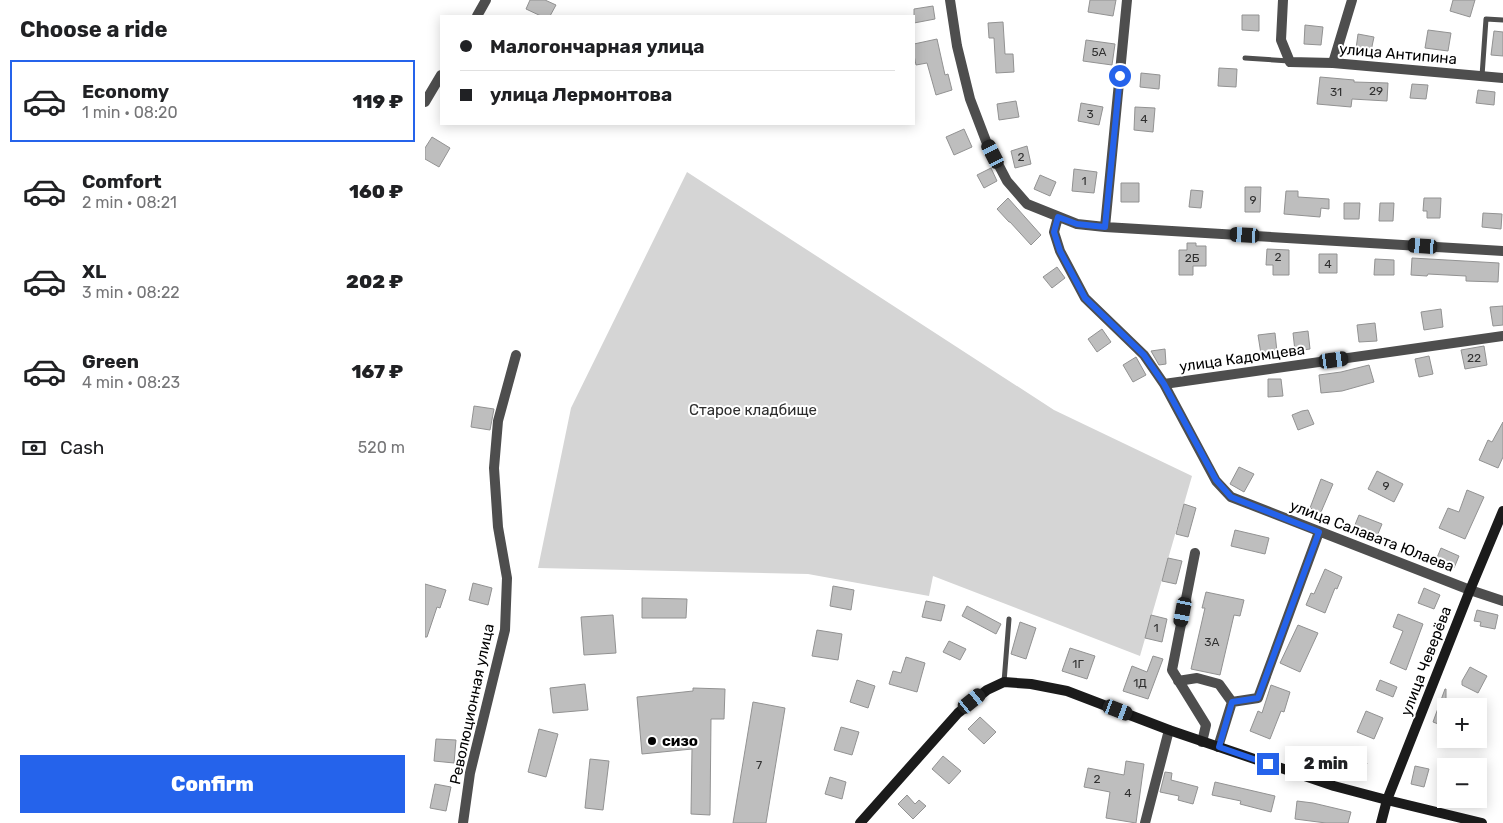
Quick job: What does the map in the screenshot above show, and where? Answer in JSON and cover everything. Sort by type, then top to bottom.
[{"type":"street","points":[[478,15],[486,0]]},
{"type":"street","points":[[950,0],[957,46],[970,99],[986,141],[1007,181],[1027,204],[1077,224],[1105,227],[1503,251]]},
{"type":"street","points":[[1105,227],[1127,0]]},
{"type":"street","points":[[1283,0],[1281,40],[1289,62]]},
{"type":"street","points":[[1333,63],[1352,0]]},
{"type":"street","name":"улица Антипина","points":[[1289,62],[1333,63],[1503,78]]},
{"type":"street","points":[[425,102],[440,77]]},
{"type":"street","points":[[1058,217],[1054,232],[1060,251],[1085,298],[1144,355],[1164,384]]},
{"type":"street","name":"улица Кадомцева","points":[[1164,384],[1503,336]]},
{"type":"street","name":"Революционная улица","points":[[463,823],[470,773],[505,630],[507,578],[498,527],[494,468],[498,420],[516,355]]},
{"type":"street","name":"улица Салавата Юлаева","points":[[1164,384],[1216,480],[1231,497],[1470,590],[1503,601]]},
{"type":"street","name":"улица Чеверёва","points":[[1381,823],[1387,800],[1503,511]]},
{"type":"street","points":[[1232,702],[1258,698],[1319,532]]},
{"type":"street","points":[[1195,553],[1172,670],[1206,725],[1202,742]]},
{"type":"street","points":[[1179,681],[1197,678],[1219,684],[1232,702]]},
{"type":"street","points":[[860,823],[958,713],[987,690],[1004,682],[1031,684],[1067,691],[1202,742],[1334,786],[1482,823]]},
{"type":"street","points":[[1219,747],[1232,702]]},
{"type":"street","points":[[1145,823],[1169,730]]},
{"type":"lane","points":[[1482,76],[1486,19],[1503,20]]},
{"type":"lane","name":"улица Антипина","points":[[1245,58],[1289,62]]},
{"type":"lane","points":[[1004,682],[1009,619]]},
{"type":"green space","name":"Старое кладбище","points":[[687,172],[1054,410],[1192,476],[1140,656],[933,576],[929,596],[808,574],[538,568],[571,408]]},
{"type":"building","points":[[530,0],[545,0],[556,5],[551,15],[539,15],[526,9]]},
{"type":"building","points":[[1090,0],[1116,0],[1113,16],[1088,12]]},
{"type":"building","points":[[1453,0],[1475,0],[1470,17],[1450,11]]},
{"type":"building","points":[[933,6],[935,19],[915,23],[914,9]]},
{"type":"building","points":[[1242,15],[1259,15],[1259,31],[1242,30]]},
{"type":"building","points":[[1003,22],[1005,54],[1013,54],[1014,72],[996,73],[994,38],[989,38],[988,23]]},
{"type":"building","points":[[1305,25],[1323,27],[1321,45],[1304,44]]},
{"type":"building","points":[[1428,30],[1451,33],[1448,51],[1425,48]]},
{"type":"building","points":[[1494,31],[1503,32],[1503,56],[1491,55]]},
{"type":"building","points":[[1358,34],[1374,37],[1371,51],[1356,49]]},
{"type":"building","points":[[937,39],[945,75],[948,74],[952,90],[936,95],[927,63],[916,65],[915,44]]},
{"type":"building","points":[[1086,40],[1115,44],[1112,65],[1083,61]]},
{"type":"building","points":[[1219,68],[1237,69],[1236,87],[1218,86]]},
{"type":"building","points":[[1141,73],[1160,75],[1159,89],[1140,87]]},
{"type":"building","points":[[1320,77],[1354,80],[1354,82],[1388,83],[1387,101],[1352,99],[1351,107],[1317,104]]},
{"type":"building","points":[[1412,84],[1428,85],[1426,99],[1410,98]]},
{"type":"building","points":[[1478,90],[1495,92],[1494,105],[1476,103]]},
{"type":"building","points":[[1016,101],[1019,117],[999,120],[997,104]]},
{"type":"building","points":[[1081,103],[1103,107],[1099,125],[1078,121]]},
{"type":"building","points":[[1135,107],[1155,108],[1153,132],[1134,130]]},
{"type":"building","points":[[964,129],[972,147],[954,155],[946,137]]},
{"type":"building","points":[[432,137],[450,148],[439,167],[425,159],[425,148]]},
{"type":"building","points":[[1027,146],[1031,164],[1015,168],[1011,151]]},
{"type":"building","points":[[991,168],[997,181],[984,188],[977,175]]},
{"type":"building","points":[[1074,169],[1097,172],[1094,193],[1072,191]]},
{"type":"building","points":[[1040,175],[1056,182],[1050,196],[1034,189]]},
{"type":"building","points":[[1121,183],[1139,183],[1139,202],[1121,202]]},
{"type":"building","points":[[1245,187],[1261,187],[1260,212],[1245,212]]},
{"type":"building","points":[[1191,190],[1203,191],[1201,208],[1189,207]]},
{"type":"building","points":[[1286,191],[1298,191],[1298,197],[1329,199],[1329,209],[1321,208],[1320,217],[1284,214]]},
{"type":"building","points":[[1008,198],[1041,235],[1031,245],[997,209]]},
{"type":"building","points":[[1424,198],[1441,198],[1440,218],[1427,218],[1427,211],[1423,211]]},
{"type":"building","points":[[1344,203],[1360,203],[1359,219],[1344,219]]},
{"type":"building","points":[[1380,203],[1394,203],[1393,221],[1379,221]]},
{"type":"building","points":[[1483,213],[1502,214],[1501,229],[1482,227]]},
{"type":"building","points":[[1187,243],[1196,243],[1196,246],[1206,246],[1206,266],[1193,266],[1193,275],[1179,275],[1179,250],[1187,250]]},
{"type":"building","points":[[1267,249],[1289,250],[1289,275],[1273,275],[1273,265],[1266,265]]},
{"type":"building","points":[[1319,254],[1337,254],[1337,273],[1319,273]]},
{"type":"building","points":[[1412,258],[1499,263],[1498,282],[1466,281],[1466,276],[1411,275]]},
{"type":"building","points":[[1375,259],[1394,260],[1394,275],[1374,275]]},
{"type":"building","points":[[1057,267],[1065,278],[1052,288],[1043,277]]},
{"type":"building","points":[[1503,306],[1503,325],[1493,326],[1490,307]]},
{"type":"building","points":[[1441,309],[1443,327],[1424,330],[1421,312]]},
{"type":"building","points":[[1375,323],[1377,341],[1359,342],[1357,325]]},
{"type":"building","points":[[1102,329],[1111,342],[1097,352],[1088,339]]},
{"type":"building","points":[[1308,331],[1310,349],[1295,351],[1293,333]]},
{"type":"building","points":[[1275,333],[1277,352],[1261,354],[1258,335]]},
{"type":"building","points":[[1484,346],[1487,365],[1465,369],[1461,350]]},
{"type":"building","points":[[1165,349],[1166,364],[1159,365],[1151,351]]},
{"type":"building","points":[[1429,356],[1433,374],[1419,377],[1415,359]]},
{"type":"building","points":[[1136,357],[1146,375],[1133,382],[1123,365]]},
{"type":"building","points":[[1369,365],[1374,382],[1342,391],[1321,393],[1319,375]]},
{"type":"building","points":[[1268,379],[1281,379],[1283,396],[1268,397]]},
{"type":"building","points":[[474,406],[494,409],[490,430],[471,427]]},
{"type":"building","points":[[1308,410],[1314,424],[1298,430],[1292,415]]},
{"type":"building","points":[[1503,422],[1503,457],[1498,468],[1479,460],[1488,440],[1492,442]]},
{"type":"building","points":[[1239,467],[1254,474],[1244,492],[1230,484]]},
{"type":"building","points":[[1377,471],[1403,484],[1394,502],[1368,489]]},
{"type":"building","points":[[1321,479],[1333,484],[1321,512],[1310,508]]},
{"type":"building","points":[[1467,490],[1484,497],[1465,539],[1439,528],[1448,508],[1459,512]]},
{"type":"building","points":[[1184,504],[1196,508],[1188,537],[1176,534]]},
{"type":"building","points":[[1359,515],[1382,524],[1375,541],[1352,532]]},
{"type":"building","points":[[1235,530],[1269,538],[1265,554],[1231,546]]},
{"type":"building","points":[[1441,548],[1459,556],[1454,568],[1436,560]]},
{"type":"building","points":[[1168,558],[1182,561],[1176,584],[1162,581]]},
{"type":"building","points":[[1325,569],[1342,577],[1337,589],[1335,588],[1325,613],[1306,605],[1311,593],[1314,594]]},
{"type":"building","points":[[473,583],[492,588],[488,605],[469,600]]},
{"type":"building","points":[[425,584],[446,590],[440,608],[437,607],[427,637],[425,637]]},
{"type":"building","points":[[833,586],[854,590],[851,610],[830,606]]},
{"type":"building","points":[[1424,588],[1440,595],[1434,609],[1418,603]]},
{"type":"building","points":[[1206,592],[1244,600],[1240,616],[1234,615],[1220,675],[1191,669],[1205,608],[1202,608]]},
{"type":"building","points":[[642,598],[687,599],[686,618],[642,618]]},
{"type":"building","points":[[926,601],[945,605],[941,621],[922,617]]},
{"type":"building","points":[[967,606],[1001,624],[996,634],[962,616]]},
{"type":"building","points":[[1477,610],[1498,615],[1495,629],[1480,626],[1481,622],[1474,621]]},
{"type":"building","points":[[1398,614],[1423,624],[1406,670],[1390,663],[1403,631],[1393,627]]},
{"type":"building","points":[[613,615],[616,653],[584,655],[581,617]]},
{"type":"building","points":[[1151,615],[1167,619],[1162,642],[1145,638]]},
{"type":"building","points":[[1020,622],[1036,628],[1026,659],[1011,654]]},
{"type":"building","points":[[1298,625],[1318,633],[1300,672],[1280,663]]},
{"type":"building","points":[[817,630],[842,634],[838,660],[812,656]]},
{"type":"building","points":[[949,641],[966,649],[960,660],[943,652]]},
{"type":"building","points":[[1070,648],[1095,656],[1087,679],[1062,671]]},
{"type":"building","points":[[1153,656],[1163,659],[1148,699],[1123,691],[1132,666],[1147,672]]},
{"type":"building","points":[[906,657],[925,663],[917,692],[889,684],[893,671],[901,673]]},
{"type":"building","points":[[1470,667],[1487,676],[1478,693],[1462,685],[1462,681]]},
{"type":"building","points":[[857,680],[875,686],[868,708],[850,702]]},
{"type":"building","points":[[1380,680],[1397,687],[1393,697],[1376,690]]},
{"type":"building","points":[[585,684],[588,710],[553,713],[550,688]]},
{"type":"building","points":[[1271,685],[1290,692],[1284,712],[1281,711],[1270,739],[1250,731],[1258,711],[1262,713]]},
{"type":"building","points":[[693,688],[725,689],[724,719],[711,719],[710,815],[691,814],[692,749],[642,754],[637,697],[693,691]]},
{"type":"building","points":[[1445,689],[1446,689],[1446,698],[1442,698]]},
{"type":"building","points":[[753,702],[785,708],[766,823],[733,823]]},
{"type":"building","points":[[1366,711],[1383,718],[1374,739],[1357,732]]},
{"type":"building","points":[[1437,711],[1437,724],[1433,722]]},
{"type":"building","points":[[980,717],[996,732],[984,744],[968,729]]},
{"type":"building","points":[[841,727],[859,732],[852,755],[834,750]]},
{"type":"building","points":[[539,729],[558,734],[546,777],[528,772]]},
{"type":"building","points":[[436,739],[456,740],[454,763],[434,761]]},
{"type":"building","points":[[943,756],[961,771],[949,784],[932,769]]},
{"type":"building","points":[[1348,756],[1367,763],[1362,775],[1344,768]]},
{"type":"building","points":[[590,759],[609,761],[603,810],[585,808]]},
{"type":"building","points":[[1126,761],[1144,764],[1136,823],[1106,818],[1110,792],[1084,787],[1088,768],[1124,775]]},
{"type":"building","points":[[1415,766],[1429,769],[1424,787],[1411,784]]},
{"type":"building","points":[[1165,772],[1172,773],[1171,780],[1198,787],[1193,804],[1178,800],[1179,796],[1160,792]]},
{"type":"building","points":[[830,777],[846,782],[842,799],[825,794]]},
{"type":"building","points":[[1215,782],[1275,796],[1271,812],[1240,804],[1241,801],[1212,795]]},
{"type":"building","points":[[435,784],[451,787],[446,811],[430,808]]},
{"type":"building","points":[[907,795],[915,804],[919,800],[926,806],[913,819],[898,804]]},
{"type":"building","points":[[1297,801],[1351,812],[1348,823],[1326,823],[1295,819]]},
{"type":"place","name":"сизо","points":[[652,741]]},
{"type":"route","points":[[1120,76],[1105,227],[1077,224],[1058,217],[1054,232],[1060,251],[1085,298],[1144,355],[1164,384],[1216,480],[1231,497],[1319,532],[1258,698],[1232,702],[1219,747],[1268,764]]}]
